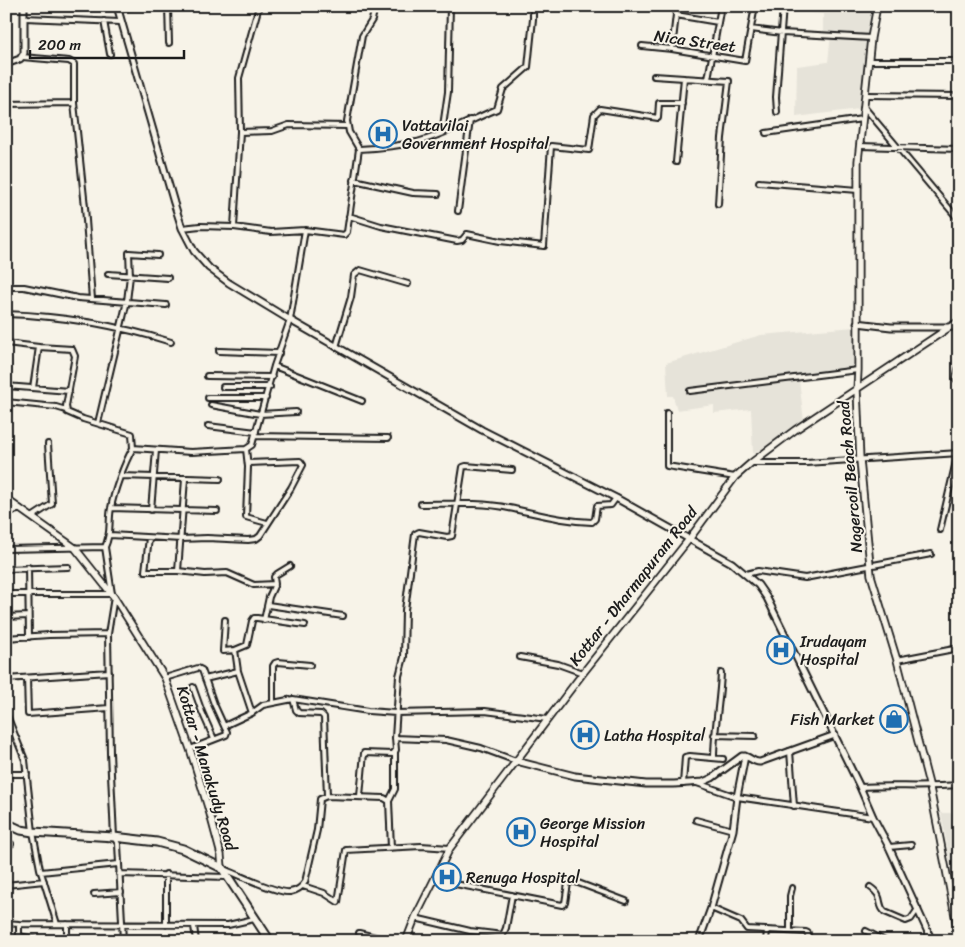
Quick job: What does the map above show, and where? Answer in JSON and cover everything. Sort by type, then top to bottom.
[{"type":"highway","points":[[6,823],[21,830],[33,832],[114,837],[157,842],[183,848],[222,868],[270,941]]},
{"type":"main road","name":"Nagercoil Beach Road","points":[[877,6],[871,38],[860,146],[858,190],[857,389],[860,460],[871,575],[897,660],[930,788],[959,936]]},
{"type":"main road","name":"Kottar - Dharmapuram Road","points":[[406,941],[415,918],[450,848],[547,719],[690,538],[735,477],[750,463],[795,430],[956,327],[959,321]]},
{"type":"main road","name":"Kottar - Manakudy Road","points":[[6,499],[76,548],[113,595],[165,678],[190,749],[221,855],[222,868]]},
{"type":"street","points":[[22,58],[25,46],[24,6]]},
{"type":"street","points":[[134,6],[117,8],[120,22],[134,62],[182,228],[194,251],[209,268],[229,283],[290,320],[482,430],[690,538],[732,564],[758,585],[767,598],[835,735],[932,941]]},
{"type":"street","points":[[168,6],[169,43]]},
{"type":"street","points":[[182,228],[200,226],[234,227],[271,232],[305,230],[346,235],[359,148],[347,126],[362,36],[372,20],[374,6]]},
{"type":"street","points":[[442,133],[448,92],[450,6]]},
{"type":"street","points":[[359,148],[389,147],[418,142],[497,109],[503,89],[528,67],[533,6]]},
{"type":"street","points":[[672,49],[677,6]]},
{"type":"street","points":[[708,78],[721,6]]},
{"type":"street","points":[[755,6],[751,29],[782,33],[871,38]]},
{"type":"street","points":[[777,112],[776,97],[783,6]]},
{"type":"street","points":[[234,227],[240,132],[239,78],[259,7]]},
{"type":"street","points":[[676,15],[718,22]]},
{"type":"street","points":[[25,18],[120,22]]},
{"type":"street","points":[[104,21],[110,54]]},
{"type":"street","name":"Nica Street","points":[[642,46],[745,61],[751,29]]},
{"type":"street","points":[[6,64],[22,58],[73,62],[74,103],[92,299]]},
{"type":"street","points":[[870,61],[959,61]]},
{"type":"street","points":[[654,76],[708,78],[729,81],[722,138],[718,204]]},
{"type":"street","points":[[676,162],[684,78]]},
{"type":"street","points":[[866,95],[959,96]]},
{"type":"street","points":[[6,104],[74,103]]},
{"type":"street","points":[[349,216],[381,226],[457,242],[462,240],[467,234],[544,246],[551,146],[589,150],[594,115],[600,109],[658,118],[659,103],[682,104]]},
{"type":"street","points":[[864,107],[959,220]]},
{"type":"street","points":[[766,133],[863,119]]},
{"type":"street","points":[[458,210],[470,120]]},
{"type":"street","points":[[240,132],[272,131],[289,125],[347,126]]},
{"type":"street","points":[[860,146],[959,149]]},
{"type":"street","points":[[354,180],[414,193],[438,194]]},
{"type":"street","points":[[759,182],[858,190]]},
{"type":"street","points":[[133,448],[191,452],[246,449],[252,445],[260,414],[270,387],[274,366],[290,320],[305,230]]},
{"type":"street","points":[[98,423],[127,301],[130,276],[129,253],[158,255]]},
{"type":"street","points":[[336,347],[351,297],[354,276],[360,270],[408,284]]},
{"type":"street","points":[[108,274],[168,278]]},
{"type":"street","points":[[6,287],[24,287],[92,299],[166,305]]},
{"type":"street","points":[[6,314],[56,317],[149,335],[171,342]]},
{"type":"street","points":[[858,323],[891,327],[956,327]]},
{"type":"street","points":[[6,343],[70,348],[74,351],[75,356],[66,410]]},
{"type":"street","points":[[33,388],[39,347]]},
{"type":"street","points":[[219,351],[279,353]]},
{"type":"street","points":[[956,379],[959,365]]},
{"type":"street","points":[[274,366],[362,401]]},
{"type":"street","points":[[690,391],[858,370]]},
{"type":"street","points":[[208,376],[272,377]]},
{"type":"street","points":[[6,386],[69,391]]},
{"type":"street","points":[[223,387],[270,387]]},
{"type":"street","points":[[208,398],[266,398]]},
{"type":"street","points":[[6,402],[56,407],[83,419],[132,434],[133,448],[121,476],[111,508],[110,535],[106,547],[113,595],[108,634],[110,752],[114,837],[118,844],[123,941]]},
{"type":"street","points":[[211,406],[260,414],[296,412]]},
{"type":"street","points":[[667,413],[667,466],[735,477]]},
{"type":"street","points":[[208,426],[255,434],[388,438]]},
{"type":"street","points":[[32,517],[52,504],[48,444]]},
{"type":"street","points":[[246,449],[248,463],[246,517],[267,523]]},
{"type":"street","points":[[151,510],[156,450]]},
{"type":"street","points":[[750,463],[806,463],[958,453],[940,530]]},
{"type":"street","points":[[110,535],[149,538],[248,540],[260,536],[291,488],[303,463],[300,461],[248,463]]},
{"type":"street","points":[[391,848],[389,801],[395,790],[396,713],[399,676],[404,657],[405,610],[415,534],[419,532],[448,538],[452,536],[463,467],[512,470]]},
{"type":"street","points":[[121,476],[220,479]]},
{"type":"street","points":[[178,571],[186,479]]},
{"type":"street","points":[[421,504],[507,507],[549,518],[592,522],[595,519],[597,506],[611,505],[616,498]]},
{"type":"street","points":[[111,508],[217,511]]},
{"type":"street","points":[[6,512],[20,509]]},
{"type":"street","points":[[149,538],[145,571],[178,571],[206,574],[227,573],[254,584],[275,584]]},
{"type":"street","points":[[6,549],[106,547]]},
{"type":"street","points":[[746,574],[758,571],[805,578],[930,554]]},
{"type":"street","points":[[264,620],[269,597],[275,584],[274,577],[290,566]]},
{"type":"street","points":[[6,569],[68,567]]},
{"type":"street","points":[[28,568],[29,637]]},
{"type":"street","points":[[6,594],[113,595]]},
{"type":"street","points":[[268,605],[343,616]]},
{"type":"street","points":[[6,617],[28,616]]},
{"type":"street","points":[[225,620],[223,651],[235,650],[247,645],[253,619],[305,626]]},
{"type":"street","points":[[6,638],[108,634]]},
{"type":"street","points":[[897,660],[959,648]]},
{"type":"street","points":[[235,650],[238,671],[252,713]]},
{"type":"street","points":[[520,657],[558,664],[583,673]]},
{"type":"street","points":[[273,702],[274,663],[310,665]]},
{"type":"street","points":[[165,678],[198,668],[202,670],[227,730],[227,734],[190,749]]},
{"type":"street","points":[[205,678],[238,671]]},
{"type":"street","points":[[6,678],[109,672]]},
{"type":"street","points":[[714,758],[714,735],[720,697],[721,673]]},
{"type":"street","points":[[27,678],[28,714],[109,708]]},
{"type":"street","points":[[193,687],[214,739]]},
{"type":"street","points":[[293,699],[298,713],[320,714],[324,717],[327,796]]},
{"type":"street","points":[[224,726],[252,713],[263,705],[293,699],[368,711],[396,713],[485,711],[547,719]]},
{"type":"street","points":[[6,713],[26,760],[33,832],[41,872],[56,924]]},
{"type":"street","points":[[714,735],[754,736]]},
{"type":"street","points":[[395,738],[446,740],[481,748],[516,762],[575,776],[646,784],[683,784],[712,778],[742,756],[757,763],[835,735]]},
{"type":"street","points":[[790,751],[794,806]]},
{"type":"street","points":[[360,796],[364,753],[395,752]]},
{"type":"street","points":[[683,784],[684,758],[690,756],[723,759]]},
{"type":"street","points":[[699,941],[711,908],[733,830],[745,756]]},
{"type":"street","points":[[6,774],[27,774]]},
{"type":"street","points":[[695,783],[737,798],[873,817]]},
{"type":"street","points":[[860,787],[890,785],[930,788],[959,785]]},
{"type":"street","points":[[222,868],[258,884],[285,892],[292,892],[303,886],[306,882],[317,830],[320,799],[327,796],[360,796],[384,798],[389,801]]},
{"type":"street","points":[[696,820],[733,830]]},
{"type":"street","points":[[889,848],[911,845]]},
{"type":"street","points":[[303,886],[324,893],[338,902],[346,850],[421,846],[450,848]]},
{"type":"street","points":[[41,872],[118,864]]},
{"type":"street","points":[[119,874],[227,877]]},
{"type":"street","points":[[166,874],[166,925]]},
{"type":"street","points":[[434,880],[563,905],[568,883],[571,881],[626,901]]},
{"type":"street","points":[[6,885],[44,881]]},
{"type":"street","points":[[870,887],[879,896],[882,909],[885,912],[906,921],[911,919],[918,909]]},
{"type":"street","points":[[790,931],[790,896],[792,888]]},
{"type":"street","points":[[94,894],[121,892]]},
{"type":"street","points":[[415,918],[470,932],[503,935],[512,895]]},
{"type":"street","points":[[711,908],[741,921],[747,929],[807,933],[808,941]]},
{"type":"street","points":[[6,923],[194,926],[228,925],[254,919]]},
{"type":"street","points":[[19,924],[19,941]]},
{"type":"street","points":[[67,924],[67,941]]},
{"type":"street","points":[[194,926],[196,941]]},
{"type":"street","points":[[766,930],[766,941]]},
{"type":"street","points":[[866,931],[884,941]]},
{"type":"street","points":[[359,933],[391,941]]},
{"type":"street","points":[[19,936],[42,941]]},
{"type":"shaded area","points":[[812,6],[873,6],[859,109],[796,117],[797,66],[828,62],[831,34],[823,33],[823,14],[811,13]]},
{"type":"shaded area","points":[[854,327],[857,373],[799,380],[804,421],[753,454],[751,409],[714,413],[714,405],[677,410],[673,396],[668,396],[666,363],[761,335]]},
{"type":"shaded area","points":[[941,813],[959,813],[959,911]]},
{"type":"place","name":"Vattavilai Government Hospital","points":[[383,134]]},
{"type":"place","name":"Irudayam Hospital","points":[[781,650]]},
{"type":"place","name":"Fish Market","points":[[894,719]]},
{"type":"place","name":"Latha Hospital","points":[[585,735]]},
{"type":"place","name":"George Mission Hospital","points":[[521,832]]},
{"type":"place","name":"Renuga Hospital","points":[[447,877]]}]
